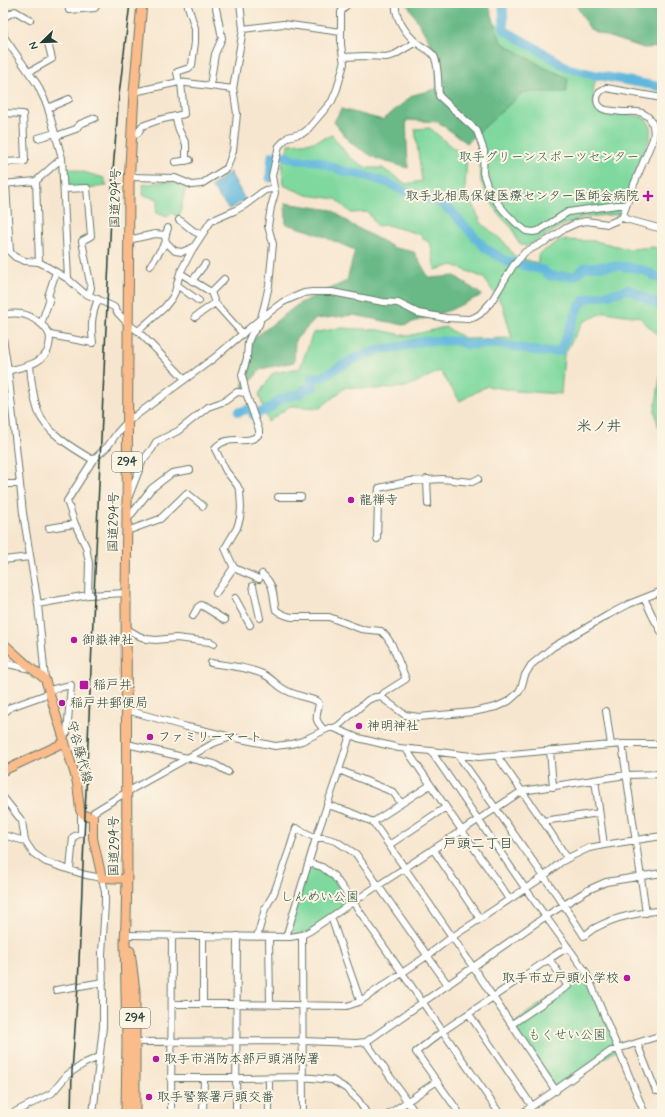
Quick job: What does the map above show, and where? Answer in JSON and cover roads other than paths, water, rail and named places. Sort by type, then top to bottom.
[{"type":"highway","name":"国道294号","points":[[126,1114],[135,991],[126,922],[128,240],[131,136],[142,3]]},
{"type":"highway","name":"国道294号","points":[[131,1042],[135,1114]]},
{"type":"main road","points":[[3,643],[32,669],[45,678]]},
{"type":"main road","name":"守谷藤代線","points":[[45,678],[77,783],[81,813]]},
{"type":"main road","points":[[3,771],[64,740]]},
{"type":"main road","points":[[81,813],[85,816],[93,817],[93,838],[102,878],[127,879]]},
{"type":"street","points":[[69,10],[95,8],[98,3]]},
{"type":"street","points":[[131,136],[138,133],[142,126],[184,114],[180,82],[177,72],[189,68],[192,65],[195,42],[195,28],[187,3]]},
{"type":"street","points":[[210,86],[215,54],[222,38],[215,3]]},
{"type":"street","points":[[129,177],[175,178],[192,185],[201,184],[227,168],[233,151],[237,114],[233,87],[243,29],[240,3]]},
{"type":"street","points":[[348,3],[341,12],[341,45],[344,64],[332,101],[307,130],[303,133],[288,137],[279,146],[274,162],[272,176],[275,193],[268,226],[273,244],[271,265],[265,303],[259,325],[251,335],[248,342],[247,358],[242,375],[246,393],[257,421],[260,434],[256,438],[244,441],[226,441],[217,445],[215,449],[226,471],[240,491],[240,518],[237,528],[225,548],[234,566],[240,572],[269,580],[273,590],[274,604],[276,610],[280,613],[292,617],[328,618],[361,629],[381,631],[392,645],[406,679],[384,693],[381,697]]},
{"type":"street","points":[[396,3],[395,8],[402,25],[416,42],[434,56],[438,71],[439,96],[477,131],[484,151],[483,173],[490,191],[496,201],[516,223],[526,231],[533,232],[538,231],[568,212],[626,205]]},
{"type":"street","points":[[3,18],[15,12],[30,20]]},
{"type":"street","points":[[243,29],[283,24],[341,32]]},
{"type":"street","points":[[3,28],[4,37],[29,72],[48,108],[62,158],[68,279]]},
{"type":"street","points":[[29,72],[52,59],[47,39]]},
{"type":"street","points":[[343,57],[386,57],[394,55],[416,42]]},
{"type":"street","points":[[134,92],[180,82],[233,89],[233,87]]},
{"type":"street","points":[[622,218],[653,139],[654,128],[652,122],[643,113],[606,110],[601,108],[597,98],[598,94],[606,88],[662,98]]},
{"type":"street","points":[[48,108],[69,99]]},
{"type":"street","points":[[3,113],[23,114],[25,161],[3,162]]},
{"type":"street","points":[[175,162],[188,160],[186,144],[178,130],[176,116]]},
{"type":"street","points":[[38,138],[76,129],[80,124],[95,118]]},
{"type":"street","points":[[10,252],[5,184],[36,181],[62,158]]},
{"type":"street","points":[[36,181],[39,262]]},
{"type":"street","points":[[138,331],[164,308],[172,298],[180,273],[194,247],[211,221],[234,211],[245,205],[265,190],[272,189],[274,187]]},
{"type":"street","points":[[64,189],[87,188],[91,236],[82,241],[91,288],[89,295]]},
{"type":"street","points":[[88,595],[89,563],[86,547],[75,524],[67,501],[93,460],[103,451],[127,422],[214,358],[260,319],[292,298],[304,293],[332,292],[383,302],[398,303],[418,312],[446,318],[469,319],[480,314],[491,302],[513,266],[525,252],[548,240],[566,228],[586,221],[608,224],[622,218],[662,228]]},
{"type":"street","points":[[179,220],[185,223],[197,234],[202,234]]},
{"type":"street","points":[[168,228],[165,236],[166,242],[175,251],[182,252],[194,247]]},
{"type":"street","points":[[128,240],[155,234],[166,235]]},
{"type":"street","points":[[3,241],[7,249],[15,257],[25,261],[39,262],[68,279],[84,293],[114,307],[128,324],[138,331],[185,379]]},
{"type":"street","points":[[150,266],[166,242]]},
{"type":"street","points":[[192,281],[205,264]]},
{"type":"street","points":[[42,324],[50,298],[48,296],[56,272]]},
{"type":"street","points":[[180,273],[210,292],[215,303],[243,334]]},
{"type":"street","points":[[210,292],[224,279]]},
{"type":"street","points":[[177,285],[199,301]]},
{"type":"street","points":[[50,335],[93,344],[91,326],[98,299]]},
{"type":"street","points":[[195,317],[215,303]]},
{"type":"street","points":[[3,314],[23,314],[42,324],[50,335],[47,353],[40,360],[30,365],[11,370]]},
{"type":"street","points":[[3,338],[8,370],[23,513],[38,604],[45,678]]},
{"type":"street","points":[[30,365],[32,386],[38,412],[48,428],[72,448],[93,460]]},
{"type":"street","points":[[127,499],[143,460],[156,442],[178,431],[208,407],[225,401],[237,392],[246,393]]},
{"type":"street","points":[[127,520],[152,489],[172,473],[190,470]]},
{"type":"street","points":[[427,479],[428,504]]},
{"type":"street","points":[[378,539],[379,488],[427,479],[472,482],[478,479]]},
{"type":"street","points":[[3,484],[20,484]]},
{"type":"street","points":[[127,531],[160,519],[187,493],[203,506]]},
{"type":"street","points":[[278,497],[301,497]]},
{"type":"street","points":[[49,528],[75,524]]},
{"type":"street","points":[[3,560],[30,557]]},
{"type":"street","points":[[216,593],[234,566]]},
{"type":"street","points":[[253,586],[260,618]]},
{"type":"street","points":[[334,728],[345,721],[373,697],[377,696],[381,697],[405,715],[419,717],[473,712],[496,707],[508,702],[522,688],[531,665],[553,647],[629,604],[662,591]]},
{"type":"street","points":[[38,604],[88,595],[126,593]]},
{"type":"street","points":[[234,598],[250,625]]},
{"type":"street","points":[[644,598],[662,633]]},
{"type":"street","points":[[193,616],[198,607],[201,605],[225,620]]},
{"type":"street","points":[[127,629],[146,639],[156,640],[176,638],[210,642],[214,644]]},
{"type":"street","points":[[211,663],[245,668],[266,676],[282,688],[317,701],[319,704],[316,718],[317,722],[324,730]]},
{"type":"street","points":[[3,664],[32,669]]},
{"type":"street","points":[[3,714],[11,707],[49,691],[71,686],[67,733],[64,740]]},
{"type":"street","points":[[127,710],[187,727],[276,746],[302,741],[329,728],[334,728],[358,738],[406,749],[479,757],[622,744],[662,744]]},
{"type":"street","points":[[606,711],[611,745]]},
{"type":"street","points":[[286,937],[316,838],[350,735]]},
{"type":"street","points":[[93,817],[94,812],[126,793],[214,743],[231,737]]},
{"type":"street","points":[[127,744],[214,764],[228,772]]},
{"type":"street","points":[[622,744],[646,912]]},
{"type":"street","points":[[406,749],[509,900]]},
{"type":"street","points":[[550,750],[553,787]]},
{"type":"street","points":[[431,751],[525,888],[586,972],[645,1114]]},
{"type":"street","points":[[458,755],[564,905],[584,936],[597,927],[627,915],[662,910]]},
{"type":"street","points":[[497,756],[567,858]]},
{"type":"street","points":[[339,770],[393,792],[401,803]]},
{"type":"street","points":[[127,935],[286,937],[302,935],[522,791],[626,775],[661,774],[662,786]]},
{"type":"street","points":[[595,780],[604,845]]},
{"type":"street","points":[[373,822],[430,784]]},
{"type":"street","points":[[3,796],[22,821],[26,842],[33,853],[46,862],[86,875],[102,878],[105,892],[102,954],[103,1027],[93,1114]]},
{"type":"street","points":[[327,805],[347,811],[373,822],[494,997],[556,1091]]},
{"type":"street","points":[[389,845],[446,808]]},
{"type":"street","points":[[70,870],[73,837],[81,833],[81,813]]},
{"type":"street","points":[[543,821],[599,813]]},
{"type":"street","points":[[257,937],[265,909],[274,893],[296,828],[316,838],[325,838],[336,841],[356,854],[448,984]]},
{"type":"street","points":[[3,835],[26,842]]},
{"type":"street","points":[[172,1004],[347,1006],[360,1000],[427,956],[452,937],[543,877],[567,858],[589,848],[662,836]]},
{"type":"street","points":[[434,849],[480,919]]},
{"type":"street","points":[[309,862],[322,867],[334,876],[500,1114]]},
{"type":"street","points":[[131,1042],[366,1042],[546,916],[588,890],[606,882],[662,873]]},
{"type":"street","points":[[331,917],[360,1000]]},
{"type":"street","points":[[302,935],[303,1114]]},
{"type":"street","points":[[171,1114],[172,936]]},
{"type":"street","points":[[236,1114],[237,936]]},
{"type":"street","points":[[203,937],[203,1004]]},
{"type":"street","points":[[269,937],[270,1004]]},
{"type":"street","points":[[460,1114],[416,1052],[443,1031],[568,947]]},
{"type":"street","points":[[512,1024],[568,986],[549,959]]},
{"type":"street","points":[[56,990],[103,982]]},
{"type":"street","points":[[469,1014],[532,1106]]},
{"type":"street","points":[[521,1114],[611,1052],[662,1035]]},
{"type":"street","points":[[366,1042],[416,1114]]},
{"type":"street","points":[[637,1043],[656,1091],[662,1091]]},
{"type":"street","points":[[11,1114],[52,1093],[67,1075],[85,1063],[99,1057]]},
{"type":"street","points":[[171,1078],[303,1077],[332,1080],[347,1089],[358,1100],[367,1114]]},
{"type":"street","points":[[203,1114],[204,1078]]},
{"type":"street","points":[[269,1078],[269,1114]]},
{"type":"street","points":[[389,1114],[437,1081]]},
{"type":"water","points":[[230,172],[245,200],[229,209],[211,187]]},
{"type":"waterway","points":[[503,3],[504,30],[568,68],[596,75],[662,87]]},
{"type":"waterway","points":[[270,178],[272,156],[282,155],[296,160],[317,161],[343,171],[363,175],[388,183],[408,193],[440,202],[452,212],[485,248],[508,262],[543,270],[550,276],[575,276],[585,267],[617,266],[641,269],[662,280]]},
{"type":"waterway","points":[[239,412],[251,408],[253,415],[269,409],[280,399],[299,394],[305,389],[313,387],[311,377],[322,377],[353,359],[382,349],[399,347],[424,341],[457,341],[468,345],[500,344],[541,352],[560,351],[579,306],[585,299],[628,289],[662,307]]},
{"type":"railway","points":[[71,1114],[72,1071],[78,986],[113,171],[119,95],[130,3]]},
{"type":"place","name":"取手北相馬保健医療センター医師会病院","points":[[648,196]]},
{"type":"place","name":"龍禅寺","points":[[351,500]]},
{"type":"place","name":"御嶽神社","points":[[74,640]]},
{"type":"place","name":"稲戸井","points":[[84,685]]},
{"type":"place","name":"稲戸井郵便局","points":[[62,703]]},
{"type":"place","name":"神明神社","points":[[359,726]]},
{"type":"place","name":"ファミリーマート","points":[[150,737]]},
{"type":"place","name":"取手市立戸頭小学校","points":[[627,978]]},
{"type":"place","name":"取手市消防本部戸頭消防署","points":[[156,1059]]},
{"type":"place","name":"取手警察署戸頭交番","points":[[149,1097]]},
{"type":"district","name":"米ノ井","points":[[599,427]]},
{"type":"district","name":"戸頭二丁目","points":[[478,844]]},
{"type":"park label","name":"取手グリーンスポーツセンター","points":[[549,157]]},
{"type":"park label","name":"しんめい公園","points":[[320,897]]},
{"type":"park label","name":"もくせい公園","points":[[567,1035]]}]
